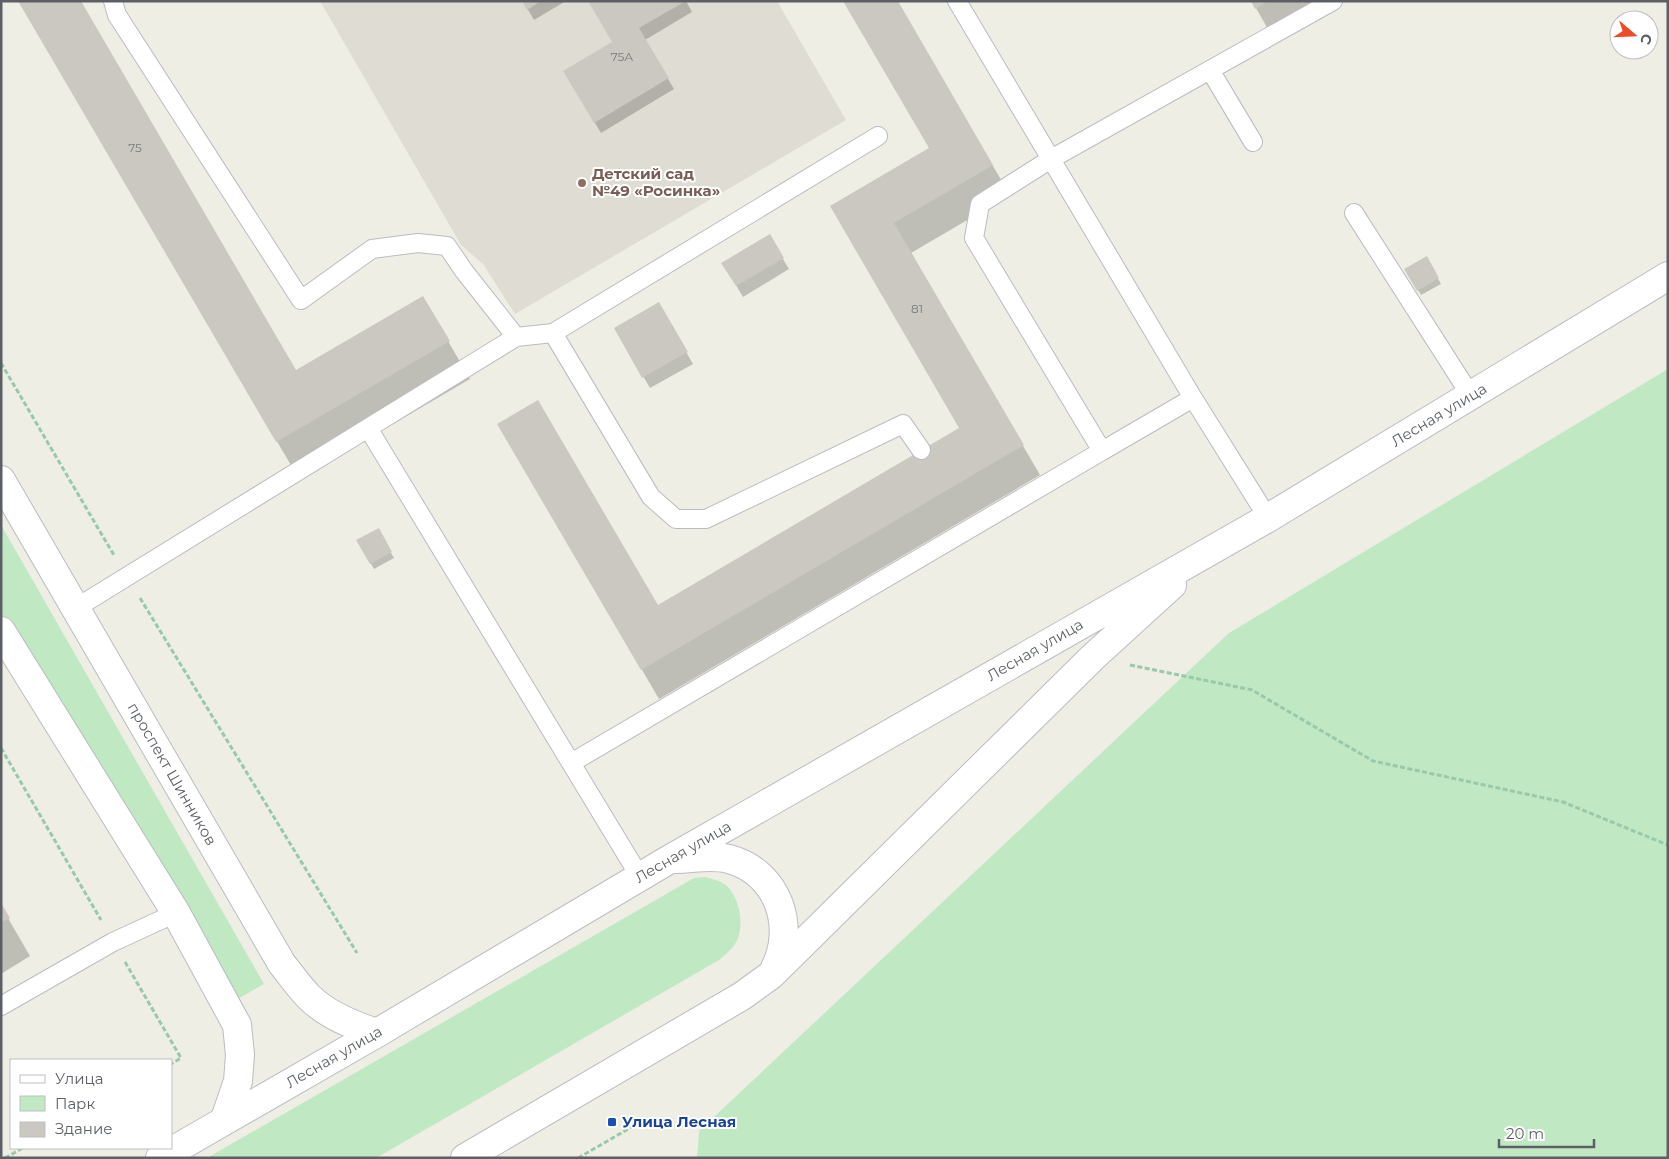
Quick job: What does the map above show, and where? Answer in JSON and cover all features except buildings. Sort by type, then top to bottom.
[{"type":"main road","name":"Лесная улица","points":[[160,1158],[377,1033],[670,859],[1268,518],[1668,276]]},
{"type":"main road","name":"проспект Шинников","points":[[1,480],[282,964],[309,997],[328,1013],[377,1033]]},
{"type":"main road","name":"Лесная улица","points":[[465,1158],[742,996],[771,975],[1092,658],[1209,550]]},
{"type":"main road","points":[[1,631],[176,913],[237,1025],[240,1055],[238,1081],[225,1120]]},
{"type":"main road","points":[[670,859],[716,856],[731,859],[751,869],[768,884],[776,896],[784,925],[781,955],[771,975]]},
{"type":"lane","points":[[113,1],[117,15],[301,300],[372,249],[418,243],[447,246],[464,271],[516,337]]},
{"type":"lane","points":[[957,1],[1193,398],[1268,518]]},
{"type":"lane","points":[[1102,451],[974,238],[980,204],[1051,159],[1333,1]]},
{"type":"lane","points":[[1210,70],[1253,142]]},
{"type":"lane","points":[[76,608],[516,337],[553,333],[878,136]]},
{"type":"lane","points":[[1354,213],[1471,396]]},
{"type":"lane","points":[[553,333],[651,497],[676,519],[706,519],[903,424],[921,450]]},
{"type":"lane","points":[[571,763],[1193,398]]},
{"type":"lane","points":[[368,428],[640,877]]},
{"type":"lane","points":[[1,1006],[113,942],[176,913]]},
{"type":"path","points":[[1,363],[126,577],[357,954]]},
{"type":"path","points":[[1092,658],[1252,690],[1373,760],[1563,802],[1668,845]]},
{"type":"path","points":[[1,748],[181,1058],[172,1063]]},
{"type":"path","points":[[578,1158],[649,1118]]},
{"type":"path","points":[[5,1158],[21,1149]]},
{"type":"shaded area","name":"Детский сад №49 «Росинка»","points":[[320,1],[777,1],[846,120],[515,314],[483,264],[461,245]]},
{"type":"green space","points":[[1668,369],[1668,1158],[697,1158],[699,1131],[1229,633]]},
{"type":"green space","points":[[1,525],[264,984],[222,1008],[1,623]]},
{"type":"green space","points":[[705,877],[720,881],[727,886],[736,899],[740,916],[740,933],[737,940],[731,949],[719,960],[376,1158],[207,1158],[694,878]]},
{"type":"place","name":"Детский сад №49 «Росинка»","points":[[582,183]]},
{"type":"place","name":"Улица Лесная","points":[[612,1122]]}]
